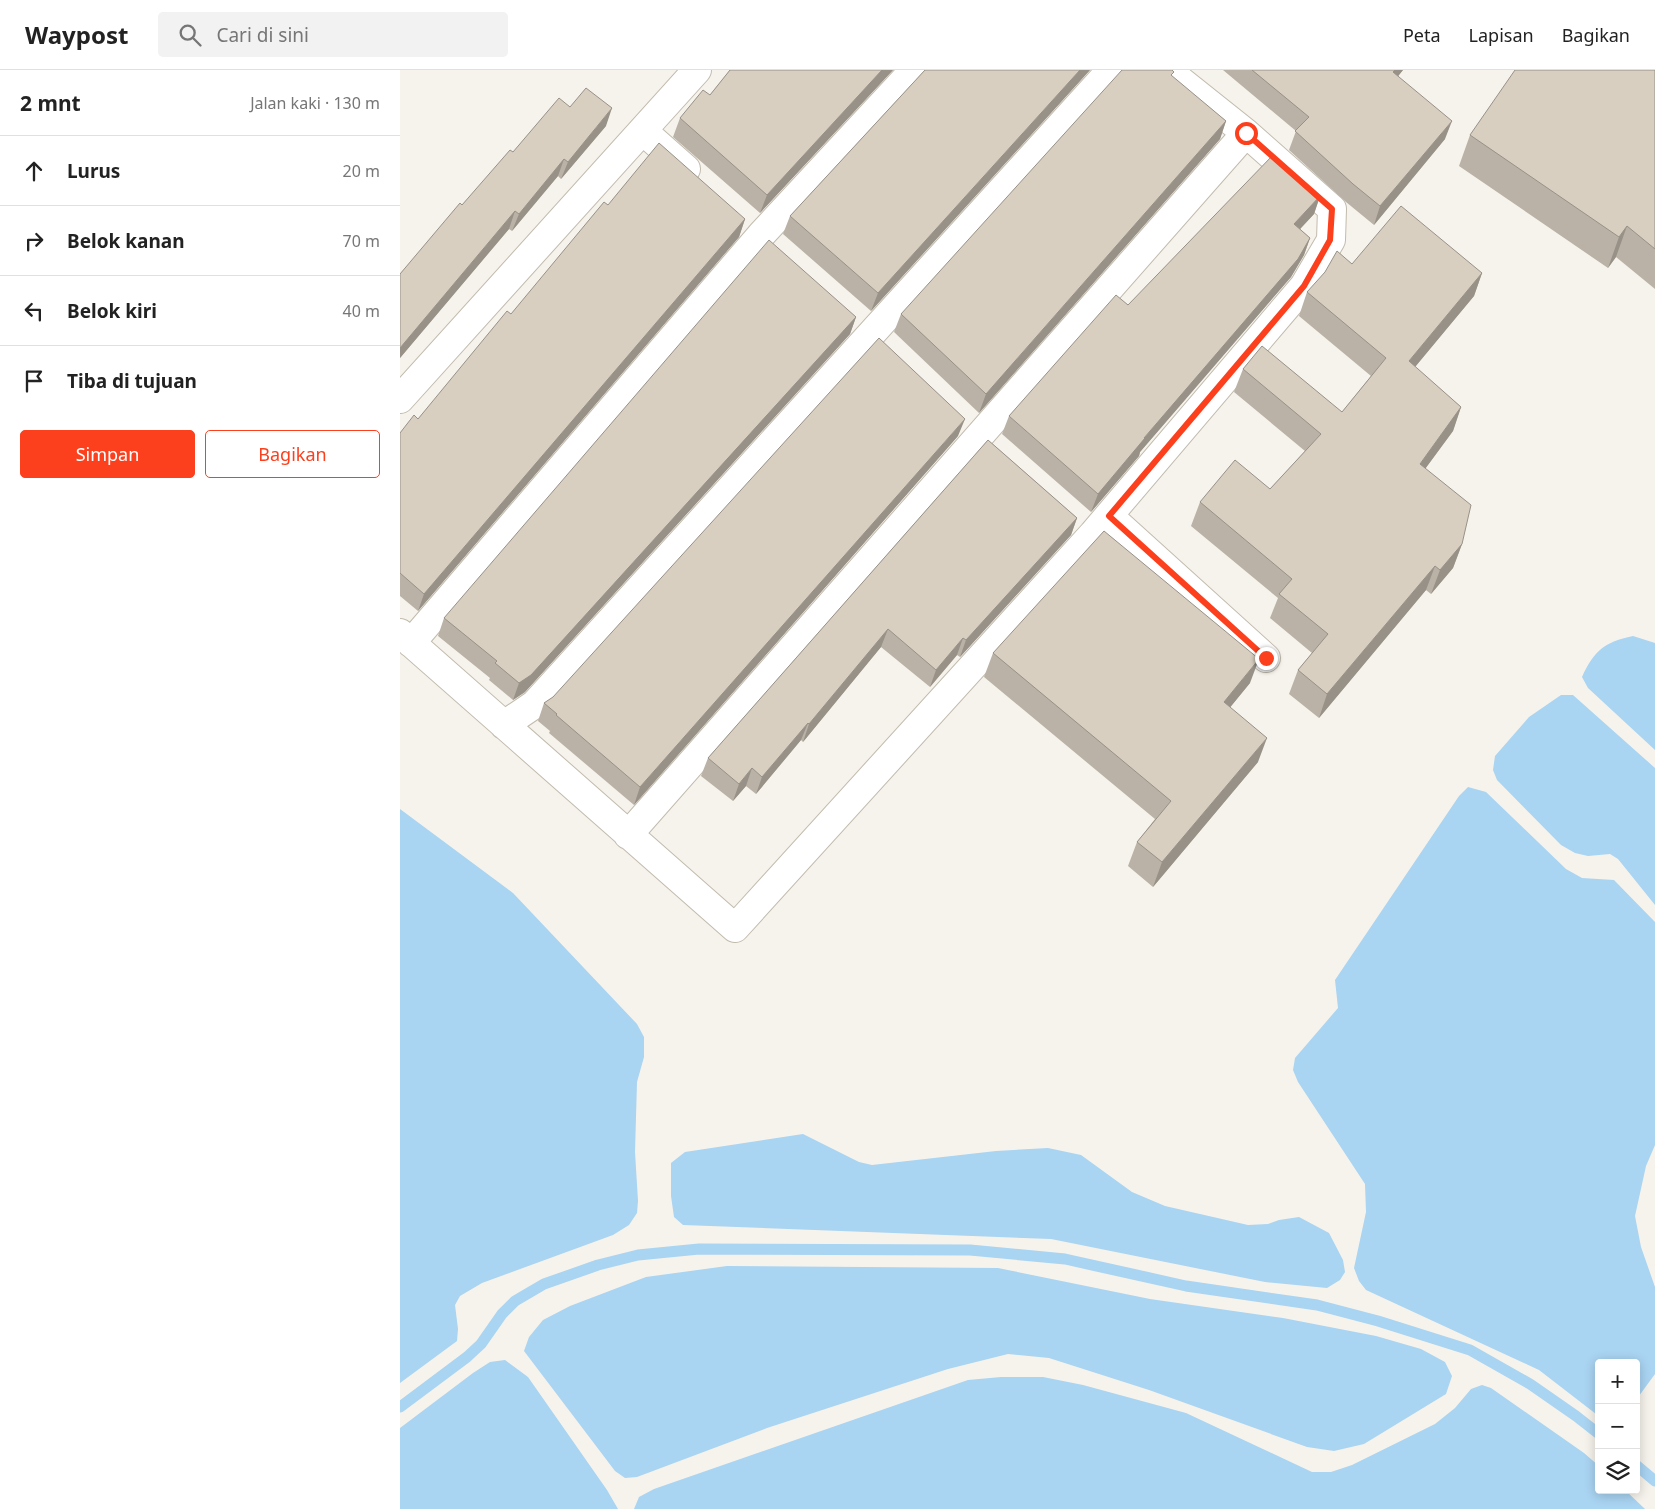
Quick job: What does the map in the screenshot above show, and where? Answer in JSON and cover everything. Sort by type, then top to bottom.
[{"type":"street","points":[[400,399],[697,70]]},
{"type":"street","points":[[914,70],[753,228],[406,638],[735,928],[1101,525],[1304,286],[1330,240],[1332,209],[1246,133],[1167,70]]},
{"type":"street","points":[[504,726],[535,704],[879,340],[1111,70]]},
{"type":"street","points":[[643,131],[702,183]]},
{"type":"street","points":[[628,835],[972,428],[1246,133]]},
{"type":"street","points":[[753,228],[783,255]]},
{"type":"street","points":[[850,314],[879,340]]},
{"type":"street","points":[[972,428],[1001,453]]},
{"type":"street","points":[[1072,515],[1101,525],[1266,658]]},
{"type":"water","points":[[1633,636],[1655,643],[1655,750],[1588,688],[1582,677],[1591,660],[1601,649],[1614,641]]},
{"type":"water","points":[[1561,695],[1573,695],[1655,768],[1655,905],[1618,859],[1610,854],[1588,856],[1575,853],[1561,845],[1497,780],[1493,770],[1495,756],[1529,717]]},
{"type":"water","points":[[1468,787],[1486,792],[1566,869],[1582,878],[1614,880],[1655,922],[1655,1145],[1646,1166],[1635,1216],[1641,1247],[1655,1287],[1655,1374],[1640,1395],[1640,1359],[1595,1359],[1595,1413],[1539,1370],[1366,1290],[1359,1281],[1354,1268],[1366,1212],[1365,1184],[1298,1082],[1293,1070],[1295,1058],[1338,1008],[1335,980],[1459,796]]},
{"type":"water","points":[[400,809],[513,893],[637,1024],[644,1037],[644,1057],[637,1082],[635,1152],[637,1213],[629,1225],[613,1235],[482,1283],[460,1296],[455,1305],[458,1329],[457,1341],[400,1383]]},
{"type":"water","points":[[803,1134],[859,1162],[872,1165],[996,1151],[1048,1148],[1081,1155],[1132,1192],[1165,1206],[1248,1225],[1268,1224],[1299,1217],[1329,1233],[1343,1260],[1345,1272],[1340,1280],[1327,1288],[1265,1282],[1051,1239],[683,1225],[674,1217],[671,1196],[671,1163],[685,1152]]},
{"type":"water","points":[[727,1266],[998,1268],[1150,1299],[1283,1318],[1376,1336],[1421,1349],[1445,1362],[1452,1376],[1446,1394],[1364,1444],[1334,1451],[1307,1447],[1149,1390],[1049,1358],[1008,1354],[948,1369],[767,1428],[637,1477],[625,1478],[615,1471],[524,1351],[529,1337],[543,1320],[570,1306],[646,1277]]},
{"type":"water","points":[[505,1360],[528,1377],[607,1490],[618,1509],[400,1509],[400,1428],[473,1373],[490,1362]]},
{"type":"water","points":[[1001,1377],[1043,1377],[1083,1385],[1186,1413],[1312,1472],[1331,1472],[1352,1465],[1435,1424],[1455,1408],[1471,1389],[1482,1385],[1491,1388],[1595,1463],[1595,1494],[1629,1494],[1645,1509],[634,1509],[639,1497],[654,1489],[968,1380]]},
{"type":"building","points":[[730,70],[882,70],[767,195],[680,118],[703,90],[710,95]]},
{"type":"building","points":[[925,70],[1080,70],[878,293],[790,216]]},
{"type":"building","points":[[1122,70],[1172,70],[1174,72],[1171,75],[1226,121],[986,394],[901,314]]},
{"type":"building","points":[[1252,70],[1395,70],[1393,72],[1452,121],[1380,206],[1295,131],[1309,117]]},
{"type":"building","points":[[1515,70],[1655,70],[1655,249],[1627,226],[1619,237],[1470,135]]},
{"type":"building","points":[[586,88],[612,108],[568,162],[564,159],[519,214],[515,211],[400,348],[400,274],[460,203],[462,205],[510,150],[513,152],[559,98],[570,107]]},
{"type":"building","points":[[659,143],[745,219],[424,594],[400,573],[400,433],[414,415],[418,419],[507,311],[511,314],[604,202],[608,205]]},
{"type":"building","points":[[1273,155],[1320,196],[1294,224],[1310,238],[1298,259],[1098,494],[1009,416],[1116,295],[1128,305]]},
{"type":"building","points":[[1401,206],[1482,273],[1409,361],[1461,407],[1420,464],[1471,505],[1462,544],[1440,570],[1435,566],[1327,694],[1298,670],[1328,634],[1279,594],[1292,579],[1200,502],[1235,460],[1270,489],[1321,434],[1243,369],[1262,346],[1342,412],[1386,358],[1307,292],[1325,272],[1337,251],[1352,264]]},
{"type":"building","points":[[769,240],[856,317],[531,675],[519,683],[495,663],[497,661],[444,618]]},
{"type":"building","points":[[879,338],[965,419],[640,787],[544,703],[553,697]]},
{"type":"building","points":[[988,440],[1077,518],[966,640],[963,638],[936,670],[888,629],[762,777],[752,768],[739,784],[708,758]]},
{"type":"building","points":[[1104,531],[1259,659],[1224,702],[1267,738],[1162,862],[1137,842],[1171,801],[993,653]]},
{"type":"waterway","points":[[400,1407],[467,1357],[481,1344],[502,1314],[515,1301],[544,1284],[598,1265],[638,1255],[699,1249],[970,1250],[1065,1259],[1186,1286],[1317,1305],[1378,1321],[1470,1350],[1530,1384],[1595,1431]]},
{"type":"waterway","points":[[1640,1468],[1655,1481]]},
{"type":"route","points":[[1246,133],[1332,209],[1330,240],[1304,286],[1109,516],[1266,658]]}]
